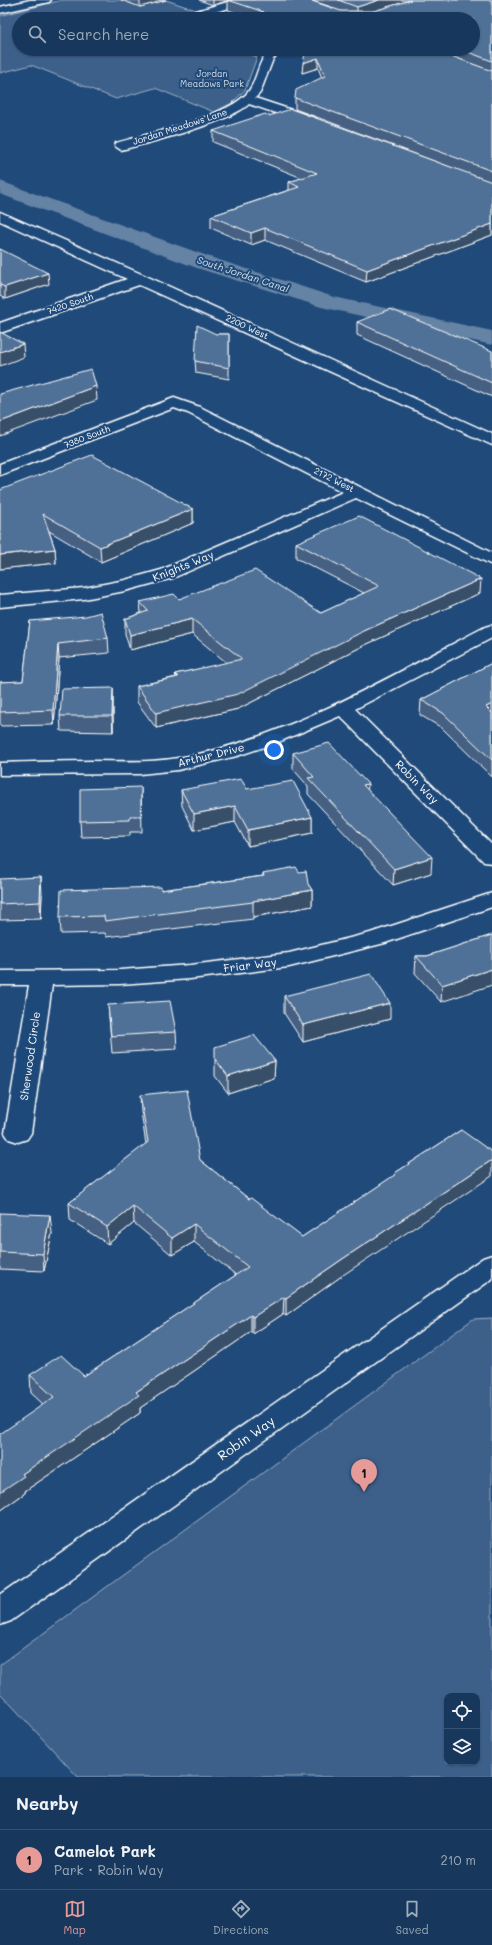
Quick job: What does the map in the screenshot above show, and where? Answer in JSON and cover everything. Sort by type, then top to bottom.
[{"type":"street","points":[[0,10],[45,0]]},
{"type":"street","points":[[204,12],[248,0]]},
{"type":"street","name":"Jordan Meadows Lane","points":[[121,146],[229,112],[248,100],[254,93],[270,56]]},
{"type":"street","points":[[248,100],[276,108],[321,125]]},
{"type":"street","name":"2200 West","points":[[0,216],[492,440]]},
{"type":"street","name":"7420 South","points":[[0,328],[141,280]]},
{"type":"street","name":"7380 South","points":[[0,470],[174,403]]},
{"type":"street","name":"2172 West","points":[[174,403],[194,410],[492,560]]},
{"type":"street","name":"Knights Way","points":[[0,601],[66,597],[136,584],[167,574],[356,492]]},
{"type":"street","name":"Arthur Drive","points":[[0,768],[149,768],[190,762],[235,751],[285,733],[342,707],[492,631]]},
{"type":"street","name":"Robin Way","points":[[342,707],[492,857]]},
{"type":"street","name":"Friar Way","points":[[0,978],[120,977],[190,972],[288,960],[377,938],[492,900]]},
{"type":"street","name":"Sherwood Circle","points":[[18,1133],[41,978]]},
{"type":"street","name":"Robin Way","points":[[0,1612],[492,1265]]},
{"type":"green space","name":"Jordan Meadows Park","points":[[62,0],[166,0],[202,12],[16,12]]},
{"type":"green space","name":"Jordan Meadows Park","points":[[12,13],[12,56],[257,57],[245,90],[232,103],[214,112],[155,88],[116,99],[31,65],[0,73],[0,16]]},
{"type":"green space","points":[[492,1318],[492,1777],[78,1777],[0,1693],[0,1665],[473,1319]]},
{"type":"building","points":[[228,0],[309,0],[341,11],[374,11],[411,0],[492,0],[492,61],[479,56],[480,56],[480,12],[264,12]]},
{"type":"building","points":[[338,0],[379,0],[357,7]]},
{"type":"building","points":[[304,56],[451,56],[492,71],[492,171],[295,98],[296,90],[325,76],[318,58],[303,63]]},
{"type":"building","points":[[291,109],[492,182],[492,224],[367,270],[265,228],[251,233],[211,216],[299,187],[289,182],[317,173],[213,131],[265,114],[269,116]]},
{"type":"building","points":[[0,249],[48,273],[5,287],[0,285]]},
{"type":"building","points":[[390,309],[492,351],[492,383],[357,322]]},
{"type":"building","points":[[197,325],[216,334],[229,334],[229,368],[195,361]]},
{"type":"building","points":[[0,332],[23,344],[0,352]]},
{"type":"building","points":[[91,369],[96,386],[0,422],[0,394]]},
{"type":"building","points":[[92,455],[193,509],[100,547],[43,514],[55,549],[0,555],[0,490]]},
{"type":"building","points":[[359,516],[481,579],[366,630],[238,694],[156,713],[137,686],[178,677],[175,674],[242,659],[192,619],[130,635],[125,619],[148,611],[140,602],[174,594],[179,599],[255,570],[321,613],[379,586],[296,543]]},
{"type":"building","points":[[101,612],[108,638],[58,644],[53,710],[0,712],[0,682],[23,681],[30,621],[86,616]]},
{"type":"building","points":[[492,663],[492,704],[486,707],[492,713],[492,760],[443,713],[421,700]]},
{"type":"building","points":[[113,688],[112,716],[60,716],[62,689]]},
{"type":"building","points":[[329,743],[368,784],[363,785],[432,857],[394,869],[308,778],[314,777],[293,753]]},
{"type":"building","points":[[241,779],[247,789],[293,781],[312,817],[248,830],[235,806],[194,814],[181,790]]},
{"type":"building","points":[[141,787],[141,816],[130,816],[130,820],[80,821],[80,789]]},
{"type":"building","points":[[296,867],[299,872],[306,871],[308,884],[312,890],[253,902],[105,921],[104,916],[60,917],[61,890],[161,887],[161,890],[264,876],[263,873]]},
{"type":"building","points":[[41,877],[40,902],[0,904],[0,879]]},
{"type":"building","points":[[492,935],[492,969],[442,985],[416,956],[427,956]]},
{"type":"building","points":[[371,974],[390,1003],[303,1025],[284,996]]},
{"type":"building","points":[[170,1001],[176,1032],[111,1036],[108,1005]]},
{"type":"building","points":[[254,1035],[275,1061],[228,1076],[215,1059],[215,1047]]},
{"type":"building","points":[[187,1090],[200,1160],[249,1199],[251,1198],[302,1237],[461,1130],[492,1152],[492,1160],[286,1298],[284,1297],[253,1317],[251,1315],[136,1392],[139,1395],[22,1474],[24,1476],[0,1492],[0,1434],[54,1397],[30,1375],[61,1355],[84,1376],[248,1267],[194,1224],[172,1238],[133,1206],[107,1227],[69,1203],[148,1142],[140,1095]]},
{"type":"building","points":[[0,1213],[50,1215],[43,1254],[0,1252]]},
{"type":"waterway","name":"South Jordan Canal","points":[[0,187],[205,263],[329,302],[492,338]]},
{"type":"place","name":"Camelot Park","points":[[364,1492]]}]
